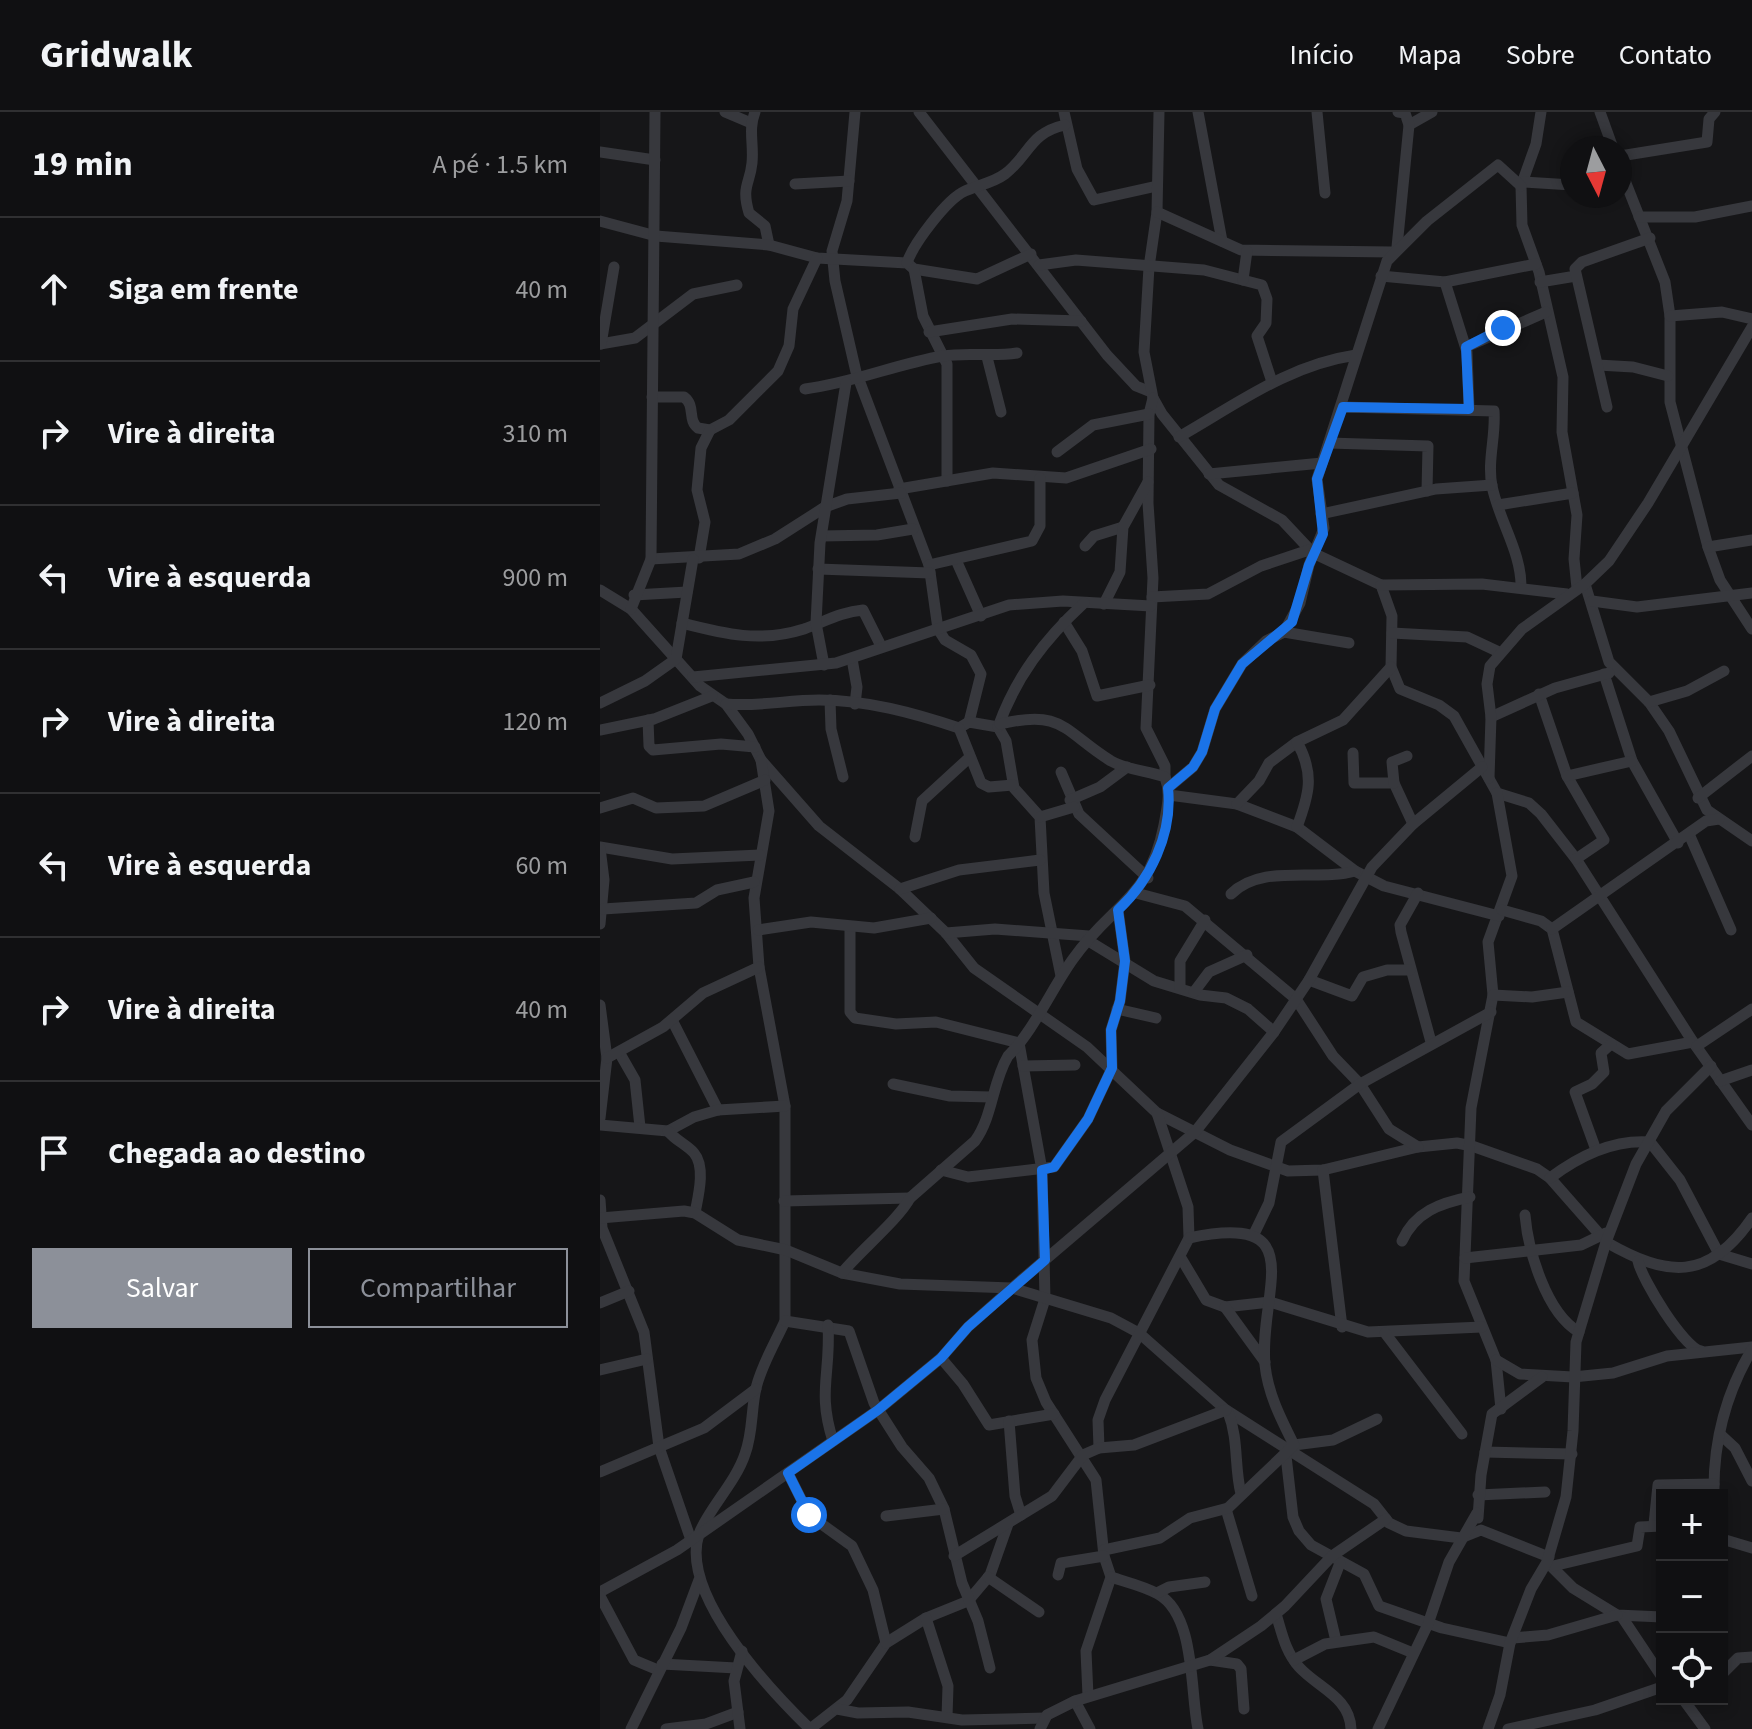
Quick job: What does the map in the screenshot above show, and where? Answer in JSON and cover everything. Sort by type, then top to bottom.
[{"type":"street","points":[[631,609],[640,593],[651,559],[655,112]]},
{"type":"street","points":[[725,112],[753,118],[752,163],[745,183],[747,208],[765,226],[769,245]]},
{"type":"street","points":[[855,112],[849,181],[832,260],[859,379],[930,569],[938,629],[945,640],[971,655],[981,674],[964,725],[970,757],[984,786],[1013,785]]},
{"type":"street","points":[[919,112],[975,188],[1031,254],[1125,376],[1152,395],[1179,437],[1209,474],[1232,496],[1282,520],[1311,552],[1381,585],[1453,583],[1577,588],[1592,601],[1637,607],[1752,593]]},
{"type":"street","points":[[1064,112],[1077,169],[1094,200],[1157,186]]},
{"type":"street","points":[[842,1273],[868,1242],[905,1208],[910,1198],[982,1131],[999,1071],[1088,938],[1148,878],[1161,842],[1167,787],[1165,766],[1146,728],[1152,602],[1148,482],[1152,395],[1144,352],[1149,267],[1157,212],[1159,112]]},
{"type":"street","points":[[1198,112],[1222,241]]},
{"type":"street","points":[[1317,112],[1325,193]]},
{"type":"street","points":[[1167,787],[1193,767],[1202,752],[1215,709],[1242,664],[1266,641],[1284,632],[1300,603],[1311,552],[1323,534],[1317,489],[1322,463],[1343,407],[1381,276],[1395,249],[1409,125],[1405,113],[1398,112]]},
{"type":"street","points":[[1409,125],[1432,112]]},
{"type":"street","points":[[1541,112],[1536,144],[1522,184],[1524,235],[1536,264],[1563,377],[1562,432],[1578,526],[1574,559],[1577,588]]},
{"type":"street","points":[[1600,112],[1609,136]]},
{"type":"street","points":[[1632,154],[1707,142],[1709,119],[1715,112]]},
{"type":"street","points":[[947,481],[945,427],[948,380],[944,356],[929,332],[910,266],[947,206],[960,194],[1006,173],[1041,132],[1065,125]]},
{"type":"street","points":[[600,152],[613,157],[655,160]]},
{"type":"street","points":[[1157,212],[1247,251],[1395,249],[1498,165],[1522,184],[1560,185]]},
{"type":"street","points":[[795,184],[849,181]]},
{"type":"street","points":[[1632,202],[1650,238],[1665,282],[1670,316],[1668,376],[1680,447],[1708,547],[1728,594],[1752,629]]},
{"type":"street","points":[[1639,217],[1695,217],[1752,206]]},
{"type":"street","points":[[600,221],[656,236],[769,245],[817,258],[910,266],[977,279],[1031,254]]},
{"type":"street","points":[[1607,407],[1575,269],[1582,262],[1650,238]]},
{"type":"street","points":[[1243,280],[1247,251]]},
{"type":"street","points":[[600,703],[645,681],[676,659],[687,592],[705,522],[697,490],[701,448],[710,430],[729,420],[778,371],[789,346],[793,309],[817,258]]},
{"type":"street","points":[[1039,265],[1076,260],[1204,270],[1265,289],[1266,323],[1257,336],[1272,382]]},
{"type":"street","points":[[1381,276],[1445,282],[1536,264]]},
{"type":"street","points":[[614,267],[600,344],[626,341],[693,294],[737,285]]},
{"type":"street","points":[[1540,282],[1576,276]]},
{"type":"street","points":[[1445,282],[1466,347],[1469,409]]},
{"type":"street","points":[[1466,347],[1546,312]]},
{"type":"street","points":[[1670,316],[1722,312],[1752,319]]},
{"type":"street","points":[[929,332],[1012,319],[1081,321]]},
{"type":"street","points":[[1489,778],[1491,717],[1487,673],[1499,652],[1577,588],[1617,549],[1752,327]]},
{"type":"street","points":[[805,389],[846,383],[944,356],[987,357],[1017,353]]},
{"type":"street","points":[[1179,437],[1272,382],[1305,367],[1356,355]]},
{"type":"street","points":[[987,357],[1001,412]]},
{"type":"street","points":[[1598,365],[1633,367],[1668,376]]},
{"type":"street","points":[[824,665],[816,623],[818,569],[846,383]]},
{"type":"street","points":[[652,397],[684,397],[691,405],[694,426],[710,430]]},
{"type":"street","points":[[1343,407],[1469,409],[1492,410],[1495,413],[1492,485],[1521,564],[1521,588]]},
{"type":"street","points":[[1057,452],[1093,425],[1149,414]]},
{"type":"street","points":[[1329,443],[1428,446],[1427,491]]},
{"type":"street","points":[[651,559],[696,559],[739,554],[761,546],[825,507],[847,499],[1015,472],[1040,478],[1066,478],[1151,449]]},
{"type":"street","points":[[1209,474],[1322,463]]},
{"type":"street","points":[[818,569],[930,569],[1032,541],[1040,526],[1040,478]]},
{"type":"street","points":[[1104,604],[1120,572],[1123,527],[1148,482]]},
{"type":"street","points":[[1321,514],[1427,491],[1492,485]]},
{"type":"street","points":[[1498,505],[1573,493]]},
{"type":"street","points":[[1085,546],[1094,536],[1123,527]]},
{"type":"street","points":[[822,536],[877,535],[913,529]]},
{"type":"street","points":[[1708,547],[1752,540]]},
{"type":"street","points":[[693,677],[824,665],[852,659],[881,646],[1009,605],[1152,602],[1208,594],[1261,566],[1311,552]]},
{"type":"street","points":[[956,560],[981,616]]},
{"type":"street","points":[[1381,585],[1389,604],[1391,667],[1400,689],[1439,705],[1454,716],[1497,793],[1512,876],[1488,942],[1493,995],[1471,1108],[1470,1197],[1465,1258],[1467,1293],[1496,1360],[1501,1409]]},
{"type":"street","points":[[600,590],[631,609],[693,677],[712,696],[726,704],[756,706],[830,700],[903,710],[964,725],[999,725],[1044,718],[1071,730],[1111,761],[1167,787],[1237,804],[1297,827],[1360,874],[1384,886],[1541,921],[1552,929],[1576,1022],[1622,1052],[1635,1054],[1695,1044],[1752,1009]]},
{"type":"street","points":[[618,600],[640,593],[687,592]]},
{"type":"street","points":[[1592,601],[1605,650],[1617,670],[1649,702],[1695,777],[1712,785]]},
{"type":"street","points":[[1061,976],[1040,860],[1040,817],[1022,800],[1013,785],[1006,741],[999,725],[1006,700],[1033,655],[1084,603]]},
{"type":"street","points":[[682,623],[750,638],[792,632],[863,610],[881,646]]},
{"type":"street","points":[[1064,622],[1082,651],[1097,696],[1150,685]]},
{"type":"street","points":[[1284,632],[1349,643]]},
{"type":"street","points":[[1392,633],[1467,637],[1499,652]]},
{"type":"street","points":[[852,659],[857,687],[855,704]]},
{"type":"street","points":[[1237,804],[1259,781],[1264,768],[1297,742],[1343,720],[1391,667]]},
{"type":"street","points":[[1491,717],[1539,694],[1617,670]]},
{"type":"street","points":[[1649,702],[1687,691],[1724,671]]},
{"type":"street","points":[[1604,674],[1632,761],[1678,843]]},
{"type":"street","points":[[1539,694],[1567,776],[1604,840],[1576,859]]},
{"type":"street","points":[[600,730],[648,720],[712,696]]},
{"type":"street","points":[[830,700],[831,729],[843,777]]},
{"type":"street","points":[[695,1536],[745,1456],[756,1389],[771,1346],[785,1321],[785,1106],[759,967],[754,882],[769,811],[761,760],[726,704]]},
{"type":"street","points":[[648,720],[649,746],[653,750],[721,744],[755,747]]},
{"type":"street","points":[[1297,742],[1309,766],[1311,782],[1297,827]]},
{"type":"street","points":[[1353,753],[1353,780],[1357,785],[1394,783]]},
{"type":"street","points":[[1407,756],[1392,762],[1394,783],[1413,824]]},
{"type":"street","points":[[1698,798],[1752,756]]},
{"type":"street","points":[[915,837],[917,809],[922,801],[970,757]]},
{"type":"street","points":[[761,760],[819,826],[900,889],[946,933],[974,968],[1038,1011],[1112,1068],[1157,1113],[1195,1132],[1275,1167],[1323,1170],[1418,1147],[1457,1143],[1472,1146],[1522,1162],[1550,1178],[1606,1236],[1638,1261],[1678,1270],[1719,1254],[1752,1218]]},
{"type":"street","points":[[1567,776],[1632,761]]},
{"type":"street","points":[[1040,817],[1072,804],[1127,767]]},
{"type":"street","points":[[736,1668],[660,1667],[634,1660],[600,1594],[695,1536],[878,1410],[941,1358],[968,1327],[1012,1288],[1170,1156],[1195,1132],[1274,1032],[1309,980],[1360,874],[1413,824],[1482,767]]},
{"type":"street","points":[[1689,768],[1706,816]]},
{"type":"street","points":[[1061,772],[1072,804],[1100,837],[1148,878]]},
{"type":"street","points":[[600,808],[633,798],[656,808],[704,806],[765,780]]},
{"type":"street","points":[[1497,793],[1529,803],[1576,859],[1695,1044],[1752,1125]]},
{"type":"street","points":[[1706,816],[1719,819],[1752,841]]},
{"type":"street","points":[[1552,929],[1678,843],[1706,816]]},
{"type":"street","points":[[1689,834],[1731,930]]},
{"type":"street","points":[[600,924],[603,909],[600,848],[672,859],[760,855]]},
{"type":"street","points":[[900,889],[944,873],[1040,860]]},
{"type":"street","points":[[1231,894],[1249,882],[1303,873],[1360,874]]},
{"type":"street","points":[[603,909],[696,903],[717,890],[754,882]]},
{"type":"street","points":[[1136,893],[1185,906],[1296,999],[1333,1056],[1360,1084],[1389,1129],[1418,1147]]},
{"type":"street","points":[[1418,893],[1400,925],[1431,1042]]},
{"type":"street","points":[[941,1170],[968,1177],[1054,1167],[1077,1134],[1112,1068],[1111,1030],[1125,961],[1118,910]]},
{"type":"street","points":[[758,930],[811,922],[850,927],[890,927],[931,918]]},
{"type":"street","points":[[1180,988],[1178,968],[1205,920]]},
{"type":"street","points":[[850,927],[850,1012],[855,1018],[896,1024],[936,1022],[1019,1043]]},
{"type":"street","points":[[946,933],[995,929],[1052,931],[1088,938],[1144,977],[1226,998],[1248,1009],[1274,1032]]},
{"type":"street","points":[[1194,992],[1209,972],[1247,955]]},
{"type":"street","points":[[607,1058],[672,1020],[703,993],[759,967]]},
{"type":"street","points":[[1309,980],[1352,996],[1363,977],[1387,970],[1410,970]]},
{"type":"street","points":[[1493,995],[1532,997],[1568,992]]},
{"type":"street","points":[[600,1005],[607,1058],[600,1118]]},
{"type":"street","points":[[1117,1009],[1156,1018]]},
{"type":"street","points":[[1254,1234],[1269,1203],[1281,1142],[1360,1084],[1431,1042],[1491,1012]]},
{"type":"street","points":[[672,1020],[718,1110]]},
{"type":"street","points":[[1019,1043],[1042,1170],[1045,1299],[1032,1340],[1036,1378],[1054,1414],[1083,1455],[1096,1480],[1104,1553],[1111,1577],[1086,1651],[1088,1696]]},
{"type":"street","points":[[1596,1150],[1575,1092],[1592,1084],[1604,1072],[1601,1053],[1611,1044]]},
{"type":"street","points":[[619,1052],[635,1080],[640,1127]]},
{"type":"street","points":[[1023,1066],[1075,1065]]},
{"type":"street","points":[[1488,1729],[1500,1695],[1512,1641],[1531,1589],[1550,1562],[1566,1497],[1572,1454],[1573,1377],[1579,1332],[1606,1236],[1636,1164],[1670,1104],[1711,1066]]},
{"type":"street","points":[[1720,1081],[1752,1070]]},
{"type":"street","points":[[893,1084],[950,1096],[991,1097]]},
{"type":"street","points":[[668,1131],[694,1117],[718,1110],[785,1106]]},
{"type":"street","points":[[1099,1448],[1096,1433],[1101,1410],[1189,1238],[1188,1207],[1157,1113]]},
{"type":"street","points":[[600,1125],[668,1131],[695,1154],[699,1191],[695,1213]]},
{"type":"street","points":[[1550,1178],[1574,1159],[1596,1150],[1637,1141],[1650,1142],[1680,1180],[1719,1254],[1752,1264]]},
{"type":"street","points":[[1323,1170],[1342,1327]]},
{"type":"street","points":[[1402,1241],[1410,1226],[1425,1212],[1470,1197]]},
{"type":"street","points":[[784,1201],[910,1198]]},
{"type":"street","points":[[600,1200],[601,1223],[644,1332],[659,1447],[695,1536],[699,1580],[681,1628],[631,1729]]},
{"type":"street","points":[[601,1223],[664,1210],[695,1213],[738,1240],[786,1250],[842,1273],[900,1284],[1012,1288],[1111,1318],[1139,1333],[1227,1411],[1374,1504],[1386,1519],[1406,1531],[1461,1538],[1481,1530],[1550,1562],[1573,1588],[1620,1616],[1656,1668]]},
{"type":"street","points":[[1525,1215],[1531,1252],[1560,1313],[1579,1332]]},
{"type":"street","points":[[1189,1238],[1232,1230],[1254,1234],[1265,1247],[1273,1272],[1265,1362],[1291,1450],[1296,1525],[1311,1545],[1364,1574],[1379,1606],[1428,1624],[1512,1641],[1620,1616],[1656,1617]]},
{"type":"street","points":[[1465,1258],[1581,1245],[1606,1236]]},
{"type":"street","points":[[1181,1258],[1206,1300],[1225,1307],[1270,1302],[1342,1327],[1385,1333],[1482,1327]]},
{"type":"street","points":[[1638,1261],[1648,1286],[1686,1343],[1701,1351]]},
{"type":"street","points":[[600,1303],[629,1291]]},
{"type":"street","points":[[1225,1307],[1265,1362]]},
{"type":"street","points":[[785,1321],[828,1325],[849,1331],[878,1410],[902,1447],[929,1478],[944,1509],[954,1556],[968,1601],[978,1621],[990,1668]]},
{"type":"street","points":[[828,1325],[829,1364],[823,1405],[833,1441]]},
{"type":"street","points":[[1385,1333],[1462,1434]]},
{"type":"street","points":[[1496,1360],[1520,1374],[1573,1377],[1613,1373],[1667,1356],[1752,1348]]},
{"type":"street","points":[[1714,1489],[1727,1397],[1752,1348]]},
{"type":"street","points":[[941,1358],[963,1384],[987,1424],[1054,1414]]},
{"type":"street","points":[[600,1370],[647,1359]]},
{"type":"street","points":[[1740,1369],[1752,1377]]},
{"type":"street","points":[[1481,1530],[1477,1513],[1478,1495],[1492,1414],[1542,1377]]},
{"type":"street","points":[[600,1472],[704,1428],[756,1389]]},
{"type":"street","points":[[954,1556],[1052,1496],[1083,1455],[1099,1448],[1134,1445],[1227,1411]]},
{"type":"street","points":[[1227,1411],[1237,1439],[1236,1469],[1241,1494]]},
{"type":"street","points":[[1058,1575],[1061,1563],[1160,1538],[1190,1518],[1226,1509],[1291,1450],[1333,1440],[1377,1419]]},
{"type":"street","points":[[1009,1421],[1015,1496],[1021,1515]]},
{"type":"street","points":[[1722,1436],[1735,1448],[1752,1481]]},
{"type":"street","points":[[1485,1452],[1572,1454]]},
{"type":"street","points":[[788,1473],[809,1515],[852,1546],[873,1590],[886,1643]]},
{"type":"street","points":[[1658,1489],[1658,1485],[1703,1489]]},
{"type":"street","points":[[1478,1495],[1545,1492]]},
{"type":"street","points":[[886,1516],[944,1509]]},
{"type":"street","points":[[1226,1509],[1252,1596]]},
{"type":"street","points":[[1378,1729],[1428,1624],[1461,1538],[1477,1513]]},
{"type":"street","points":[[837,1709],[858,1713],[908,1712],[1043,1724],[1075,1701],[1088,1696],[1210,1660],[1276,1614],[1386,1519]]},
{"type":"street","points":[[699,1580],[767,1686],[810,1729],[837,1709],[886,1643],[926,1618],[968,1601],[988,1577],[1008,1524]]},
{"type":"street","points":[[1550,1562],[1637,1546],[1638,1528],[1656,1525]]},
{"type":"street","points":[[1728,1541],[1752,1548]]},
{"type":"street","points":[[1336,1560],[1326,1599],[1336,1641]]},
{"type":"street","points":[[988,1577],[1039,1612]]},
{"type":"street","points":[[1111,1577],[1157,1593],[1177,1618],[1192,1666],[1198,1729]]},
{"type":"street","points":[[1157,1593],[1169,1587],[1205,1582]]},
{"type":"street","points":[[1276,1614],[1284,1642],[1294,1660],[1341,1701],[1350,1716],[1351,1729]]},
{"type":"street","points":[[926,1618],[948,1686],[947,1717]]},
{"type":"street","points":[[1294,1660],[1315,1647],[1336,1641],[1384,1638],[1413,1653]]},
{"type":"street","points":[[740,1729],[736,1668],[742,1651]]},
{"type":"street","points":[[1728,1668],[1738,1658],[1752,1657]]},
{"type":"street","points":[[1210,1660],[1237,1664],[1241,1669],[1244,1709]]},
{"type":"street","points":[[1508,1729],[1595,1710],[1656,1689]]},
{"type":"street","points":[[1075,1701],[1090,1729]]},
{"type":"street","points":[[1689,1705],[1705,1729]]},
{"type":"street","points":[[666,1729],[706,1724],[738,1712]]},
{"type":"route","points":[[809,1515],[788,1473],[878,1410],[941,1358],[968,1327],[1045,1260],[1042,1170],[1054,1167],[1088,1119],[1114,1060],[1111,1030],[1120,1001],[1125,961],[1118,910],[1148,878],[1161,842],[1168,808],[1168,788],[1182,779],[1202,752],[1215,709],[1227,687],[1255,650],[1284,632],[1292,622],[1313,553],[1323,534],[1317,479],[1338,415],[1343,407],[1469,409],[1466,347],[1503,328]]}]
